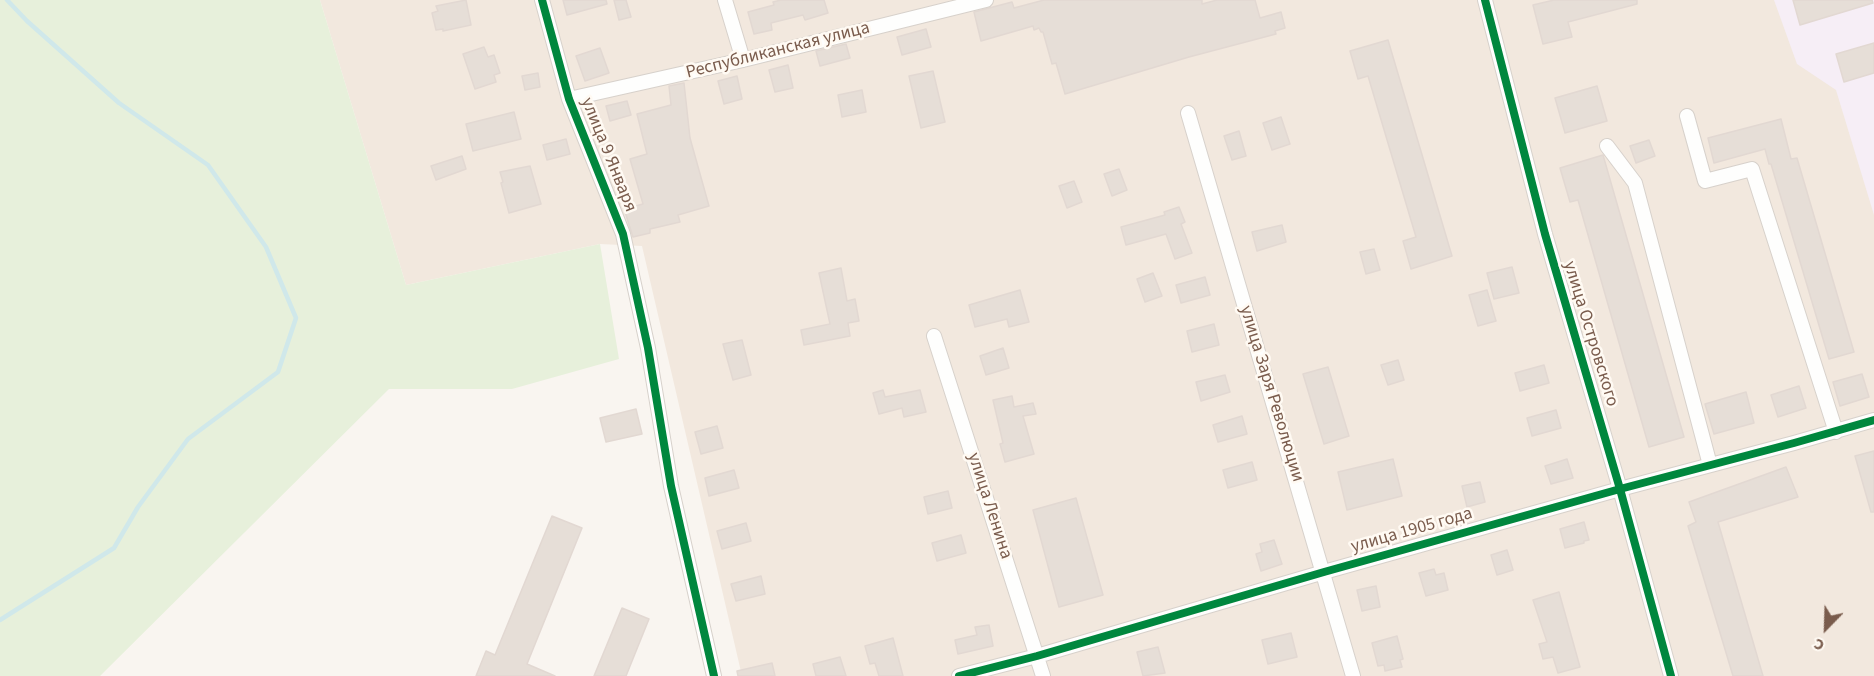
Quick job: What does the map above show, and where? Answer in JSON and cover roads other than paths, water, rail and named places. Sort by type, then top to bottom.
[{"type":"street","name":"улица 9 Января","points":[[542,0],[569,99],[623,234],[648,348],[670,486],[714,676]]},
{"type":"street","points":[[725,0],[743,60]]},
{"type":"street","name":"Республиканская улица","points":[[569,99],[743,60],[984,0]]},
{"type":"street","name":"улица Островского","points":[[1485,0],[1545,234],[1620,489],[1671,676]]},
{"type":"street","name":"улица Заря Революции","points":[[1188,113],[1353,676]]},
{"type":"street","points":[[1687,116],[1705,181],[1752,169],[1836,432]]},
{"type":"street","points":[[1607,146],[1635,183],[1710,465]]},
{"type":"street","name":"улица Ленина","points":[[934,336],[1043,676]]},
{"type":"street","name":"улица 1905 года","points":[[959,676],[1037,656],[1620,489],[1874,420]]},
{"type":"waterway","points":[[0,620],[114,548],[138,507],[188,439],[278,372],[296,318],[266,247],[208,165],[119,103],[27,21],[7,0]]}]
